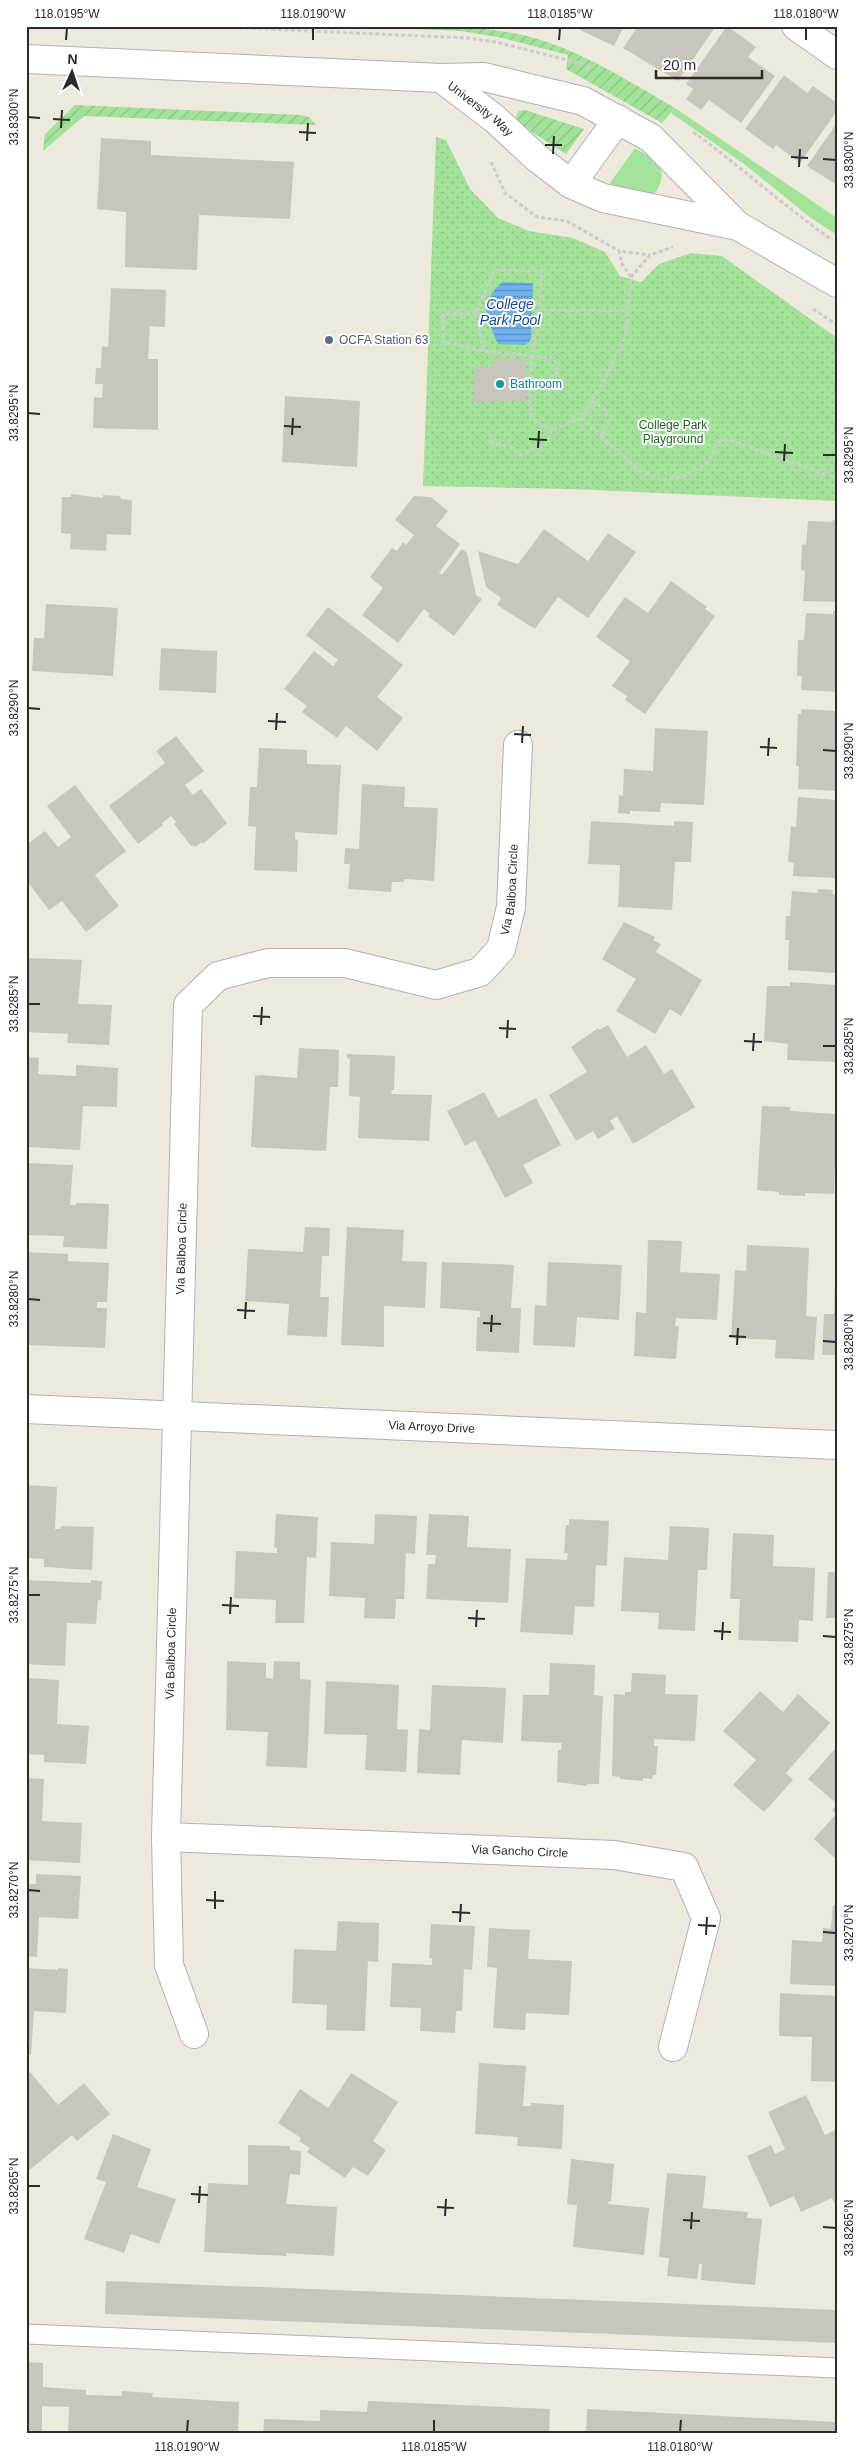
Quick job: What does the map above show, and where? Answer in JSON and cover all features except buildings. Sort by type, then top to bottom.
[{"type":"street","points":[[796,26],[837,55]]},
{"type":"street","name":"University Way","points":[[26,59],[441,78],[495,119],[537,158],[571,184],[603,198],[738,226],[837,283]]},
{"type":"street","points":[[441,78],[484,77],[582,101],[651,138],[738,226]]},
{"type":"street","points":[[571,184],[618,119]]},
{"type":"street","name":"Via Balboa Circle","points":[[194,2034],[169,1965],[166,1837],[188,1005],[218,976],[268,963],[344,962],[436,985],[480,972],[501,949],[511,907],[518,745]]},
{"type":"street","name":"Via Arroyo Drive","points":[[26,1409],[837,1445]]},
{"type":"street","name":"Via Gancho Circle","points":[[166,1837],[614,1855],[684,1867],[706,1918],[673,2047]]},
{"type":"lane","points":[[26,2334],[837,2368]]},
{"type":"path","points":[[689,128],[732,160],[795,213],[837,244]]},
{"type":"path","points":[[631,277],[622,264],[619,251],[650,255],[678,245]]},
{"type":"path","points":[[490,442],[512,448],[520,455],[545,444],[553,429],[581,418],[592,401],[626,334],[631,277],[650,255]]},
{"type":"path","points":[[484,351],[476,314],[494,270],[542,271],[539,310],[532,356],[530,407],[535,422],[553,429]]},
{"type":"path","points":[[812,309],[837,325]]},
{"type":"path","points":[[539,310],[628,311]]},
{"type":"path","points":[[476,314],[443,314],[443,342],[484,351],[554,358],[558,372],[545,382],[531,381]]},
{"type":"path","points":[[592,401],[606,410],[608,424],[602,436]]},
{"type":"path","points":[[581,418],[638,469],[662,480],[684,476],[707,463],[720,440],[730,440],[830,476],[837,476]]},
{"type":"green space","points":[[411,25],[458,27],[527,36],[566,49],[585,58],[675,108],[662,123],[566,69],[568,55],[498,37],[460,31],[341,26]]},
{"type":"green space","points":[[75,105],[301,115],[309,117],[316,125],[84,116],[43,151],[45,134]]},
{"type":"green space","points":[[675,108],[837,218],[837,235],[811,218],[744,164],[671,113]]},
{"type":"green space","points":[[525,110],[584,129],[566,154],[518,123],[516,116],[519,111]]},
{"type":"green space","name":"College Park Playground","points":[[436,137],[446,140],[470,189],[498,218],[529,231],[573,238],[605,252],[620,276],[641,282],[659,264],[691,253],[722,256],[837,338],[837,501],[570,489],[423,486]]},
{"type":"green space","points":[[635,148],[655,162],[659,167],[661,179],[659,187],[653,196],[629,199],[610,183]]},
{"type":"water","name":"College Park Pool","points":[[504,282],[533,283],[531,338],[525,345],[498,344],[493,333],[486,307],[495,290]]},
{"type":"place","name":"OCFA Station 63","points":[[329,340]]},
{"type":"place","name":"Bathroom","points":[[500,384]]}]
